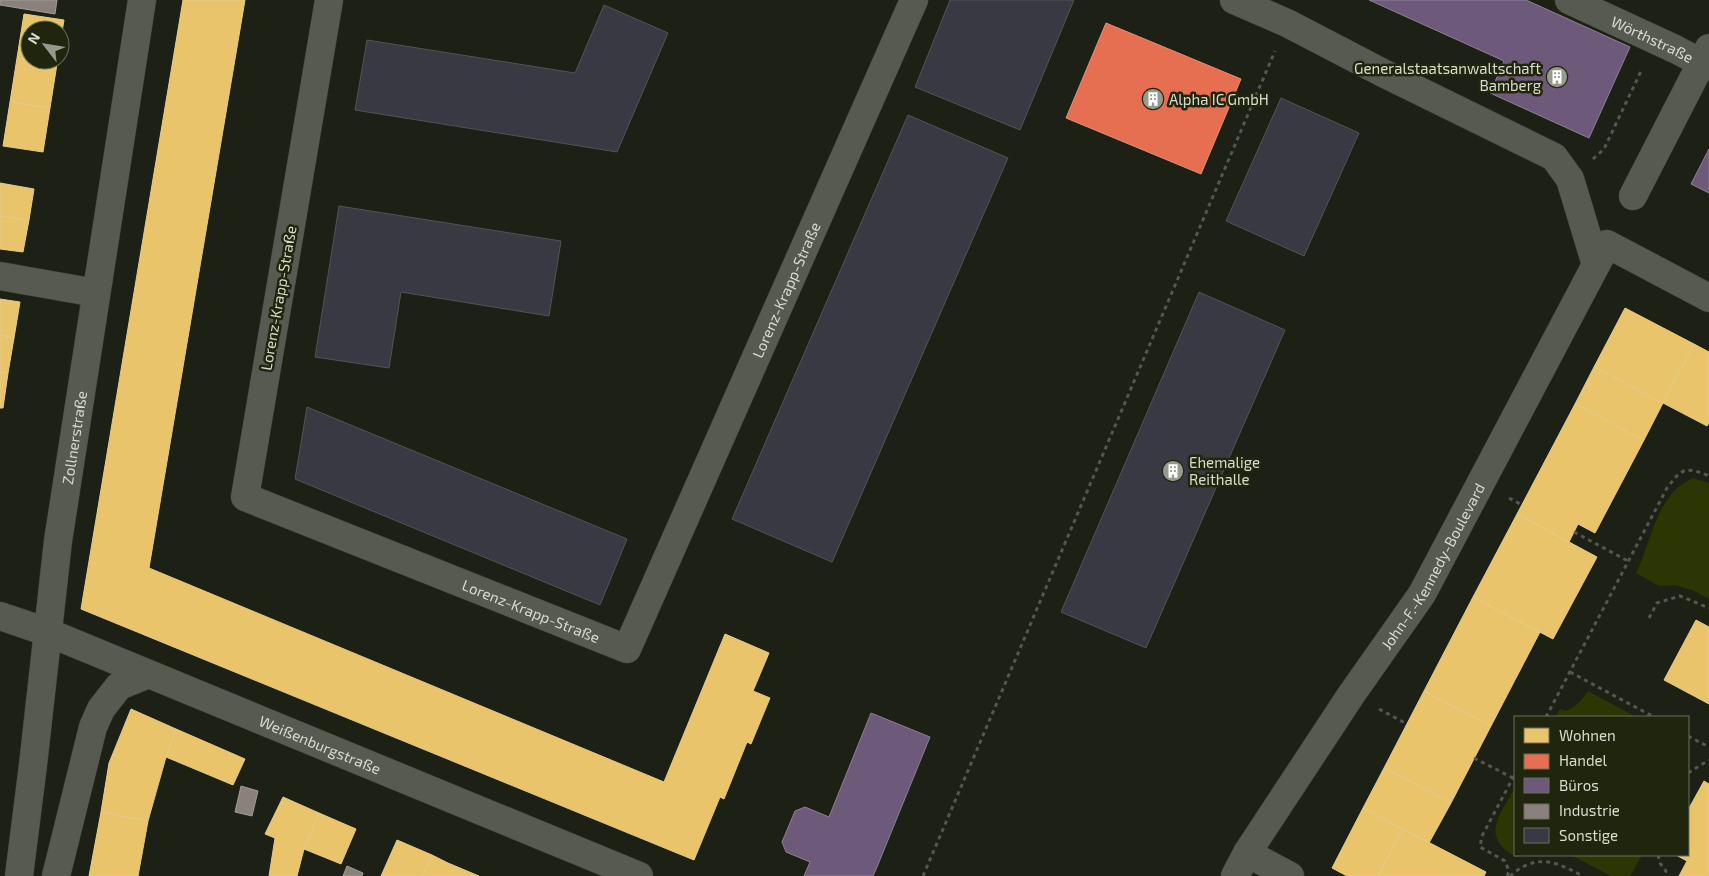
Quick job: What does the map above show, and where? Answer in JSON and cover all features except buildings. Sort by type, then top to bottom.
[{"type":"street","name":"Zollnerstraße","points":[[19,876],[58,541],[142,0]]},
{"type":"street","name":"Lorenz-Krapp-Straße","points":[[329,0],[244,496],[627,648],[914,0]]},
{"type":"street","points":[[1234,0],[1286,23],[1554,157],[1570,179],[1601,255],[1709,298]]},
{"type":"street","name":"Wörthstraße","points":[[1569,0],[1665,44],[1707,59]]},
{"type":"street","points":[[1633,196],[1707,59]]},
{"type":"street","name":"John-F.-Kennedy-Boulevard","points":[[1241,864],[1351,695],[1422,594],[1601,255]]},
{"type":"street","points":[[0,276],[96,293]]},
{"type":"street","name":"Weißenburgstraße","points":[[0,616],[47,632],[639,876]]},
{"type":"street","points":[[56,876],[93,727],[101,708],[119,686],[148,674]]},
{"type":"street","points":[[1241,864],[1290,876]]},
{"type":"path","points":[[923,876],[1286,23]]},
{"type":"path","points":[[1570,179],[1604,149],[1622,112],[1665,44]]},
{"type":"path","points":[[1547,716],[1667,488],[1678,472],[1692,469],[1709,476]]},
{"type":"path","points":[[1574,532],[1628,561]]},
{"type":"path","points":[[1648,618],[1657,602],[1680,596],[1709,608]]},
{"type":"path","points":[[1570,672],[1652,716]]},
{"type":"path","points":[[1689,737],[1709,747]]},
{"type":"path","points":[[1474,758],[1513,778],[1482,836],[1480,847],[1505,861],[1509,870],[1509,876]]},
{"type":"path","points":[[1689,772],[1709,760]]},
{"type":"path","points":[[1658,856],[1660,863],[1666,871],[1663,876]]},
{"type":"path","points":[[1509,876],[1526,865],[1542,862],[1557,862],[1583,876]]},
{"type":"green space","points":[[1693,478],[1709,483],[1709,599],[1692,590],[1675,585],[1659,586],[1636,573],[1663,507],[1681,485]]},
{"type":"green space","points":[[1588,691],[1634,716],[1556,716],[1560,709],[1566,711],[1581,700]]},
{"type":"green space","points":[[1514,790],[1514,856],[1498,841],[1495,833],[1499,816]]},
{"type":"green space","points":[[1573,856],[1641,856],[1630,876],[1611,876]]},
{"type":"place","name":"Generalstaatsanwaltschaft Bamberg","points":[[1557,77]]},
{"type":"place","name":"Alpha IC GmbH","points":[[1153,99]]},
{"type":"place","name":"Ehemalige Reithalle","points":[[1173,471]]}]
